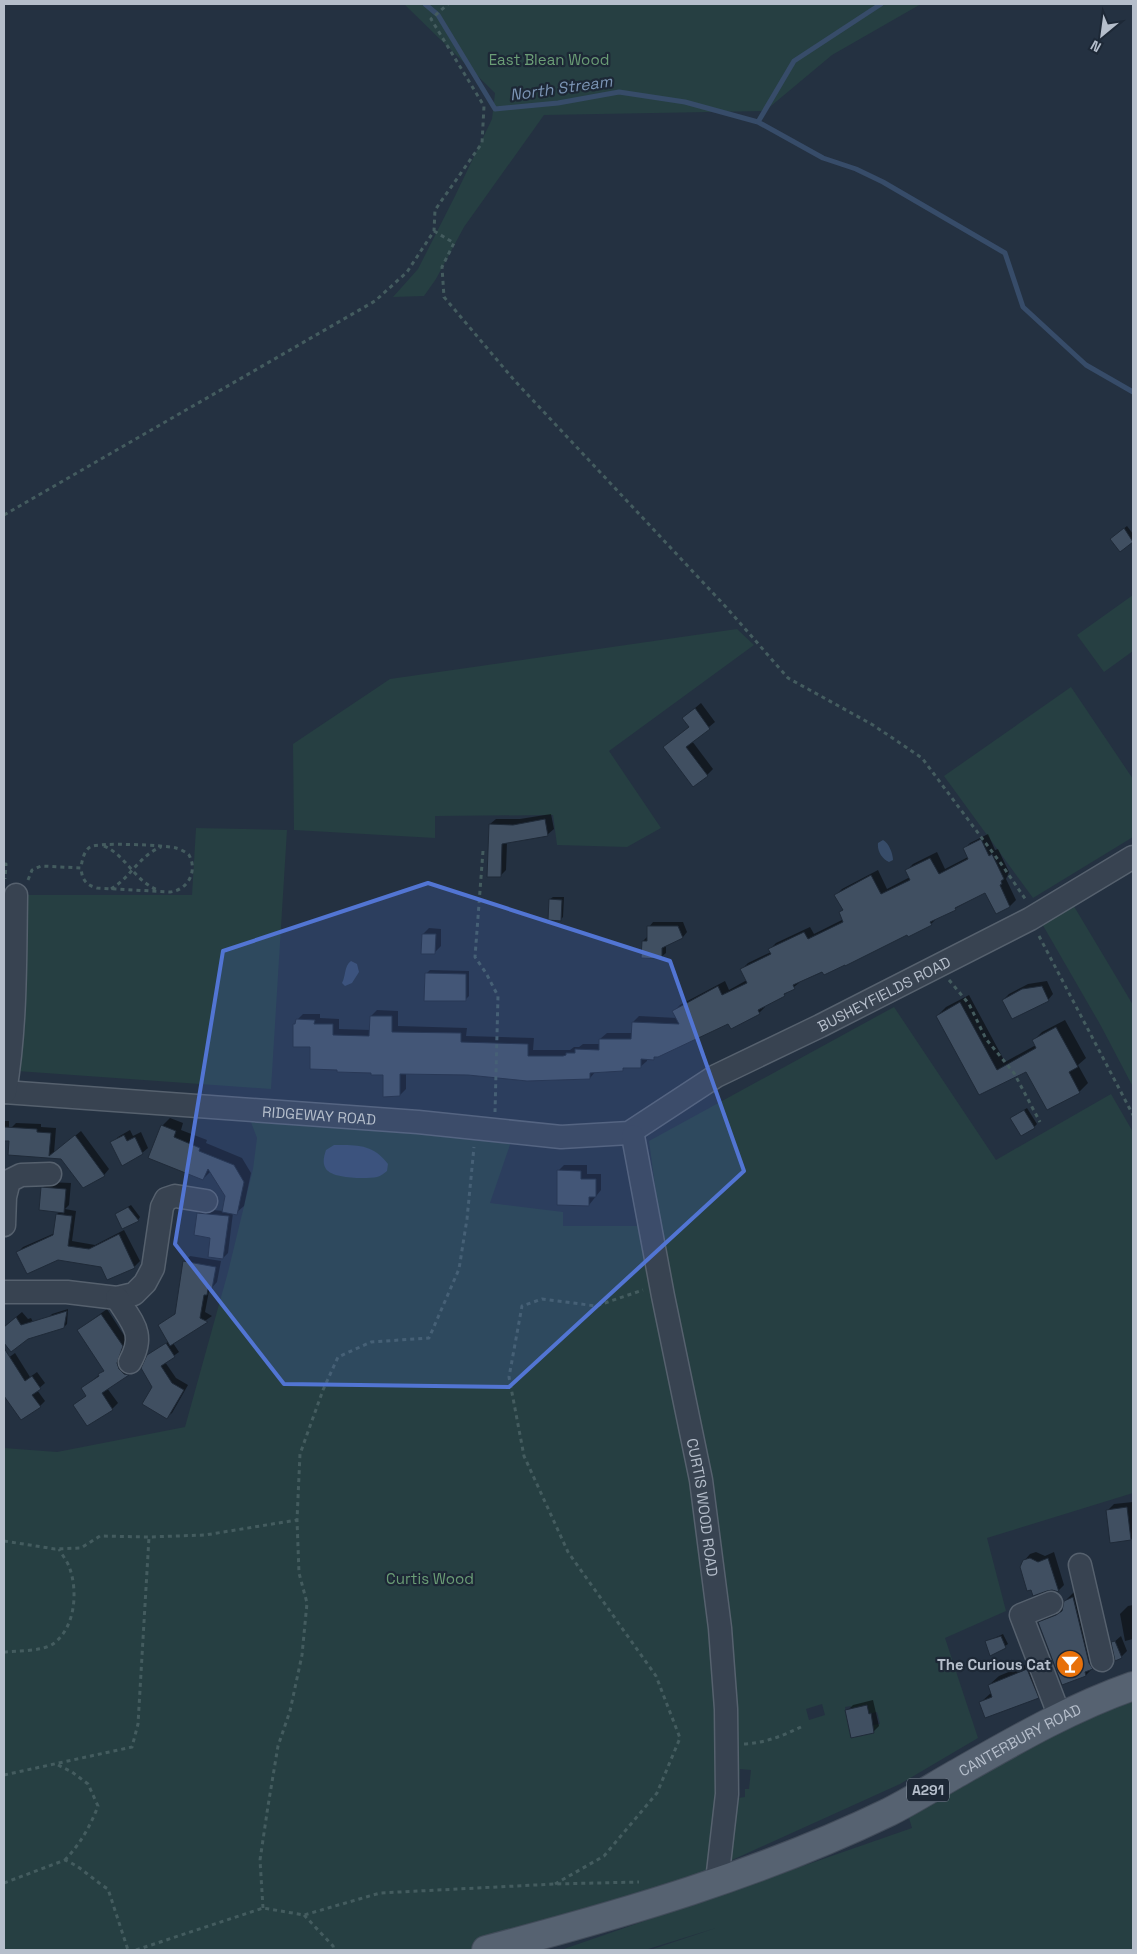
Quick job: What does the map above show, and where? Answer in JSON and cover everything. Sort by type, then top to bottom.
[{"type":"main road","name":"CANTERBURY ROAD","points":[[717,1881],[792,1855],[890,1812],[1021,1737],[1060,1717],[1124,1689]]},
{"type":"main road","name":"A291","points":[[486,1950],[608,1918],[717,1881]]},
{"type":"street","name":"BUSHEYFIELDS ROAD","points":[[632,1134],[716,1076],[1030,920],[1133,858]]},
{"type":"street","points":[[4,1092],[9,1070],[7,1032],[15,986],[16,895]]},
{"type":"street","name":"RIDGEWAY ROAD","points":[[4,1092],[418,1122],[561,1137],[632,1134]]},
{"type":"street","name":"CURTIS WOOD ROAD","points":[[632,1134],[701,1480],[720,1628],[726,1709],[726,1794],[717,1881]]},
{"type":"street","points":[[4,1225],[7,1186],[14,1178],[21,1175],[50,1174]]},
{"type":"street","points":[[4,1292],[67,1292],[117,1298],[134,1294],[145,1283],[153,1268],[163,1203],[169,1197],[175,1196],[206,1201]]},
{"type":"street","points":[[117,1298],[135,1328],[138,1339],[136,1350],[130,1362]]},
{"type":"street","points":[[1080,1565],[1103,1662],[1124,1689]]},
{"type":"street","points":[[1051,1603],[1021,1615],[1060,1717]]},
{"type":"path","points":[[4,515],[375,301],[407,272],[434,231],[435,210],[482,143],[484,106],[431,19],[448,4]]},
{"type":"path","points":[[434,231],[454,243],[442,267],[444,297],[514,380],[726,607],[788,678],[873,725],[922,758],[1027,901],[1030,920],[1133,1115]]},
{"type":"path","points":[[101,844],[123,858],[142,882],[163,891]]},
{"type":"path","points":[[94,845],[164,847],[176,848],[186,852],[192,860],[191,876],[184,887],[175,891],[110,889],[90,886],[84,881],[81,868],[86,850],[94,845]]},
{"type":"path","points":[[110,889],[124,881],[148,854],[164,847]]},
{"type":"path","points":[[263,1908],[260,1860],[278,1746],[290,1711],[302,1655],[307,1603],[299,1573],[297,1520],[300,1454],[323,1390],[338,1357],[372,1342],[429,1338],[459,1269],[485,1129],[498,996],[475,957],[483,851]]},
{"type":"path","points":[[16,895],[24,896],[28,892],[29,876],[32,870],[36,868],[81,868]]},
{"type":"path","points":[[937,967],[969,1004],[986,1040],[1014,1072],[1040,1122]]},
{"type":"path","points":[[555,1884],[604,1856],[657,1793],[680,1738],[656,1676],[568,1552],[524,1456],[510,1377],[522,1306],[542,1299],[596,1306],[661,1285]]},
{"type":"path","points":[[4,1542],[58,1549],[81,1548],[100,1536],[205,1535],[297,1520]]},
{"type":"path","points":[[4,1775],[132,1747],[138,1724],[149,1537]]},
{"type":"path","points":[[4,1652],[30,1650],[52,1644],[66,1630],[73,1609],[75,1587],[70,1568],[58,1549]]},
{"type":"path","points":[[726,1745],[757,1744],[776,1739],[801,1727]]},
{"type":"path","points":[[4,1883],[65,1860],[79,1845],[91,1824],[98,1806],[88,1784],[72,1772],[56,1764]]},
{"type":"path","points":[[65,1860],[78,1866],[108,1889],[128,1950]]},
{"type":"path","points":[[136,1950],[263,1908],[304,1915],[380,1893],[555,1884],[641,1882]]},
{"type":"path","points":[[304,1915],[333,1946],[334,1950]]},
{"type":"highlighted area","points":[[428,883],[670,961],[744,1171],[509,1387],[284,1384],[175,1244],[223,951]]},
{"type":"green space","name":"East Blean Wood","points":[[404,4],[921,4],[832,55],[765,111],[544,115],[464,227],[436,279],[424,296],[393,297],[418,269],[455,196],[492,119],[495,93]]},
{"type":"green space","points":[[1133,595],[1133,651],[1104,672],[1077,635]]},
{"type":"green space","points":[[737,629],[754,645],[609,751],[661,828],[627,847],[557,845],[553,815],[435,816],[435,838],[294,830],[293,744],[390,679]]},
{"type":"green space","points":[[1071,687],[1133,779],[1133,837],[1033,898],[944,776]]},
{"type":"green space","points":[[196,828],[287,830],[271,1089],[17,1071],[4,975],[4,895],[192,895]]},
{"type":"green space","points":[[1072,903],[1133,1005],[1133,1087],[1101,1026],[1041,922]]},
{"type":"green space","name":"Curtis Wood","points":[[894,1007],[996,1160],[1111,1094],[1133,1132],[1133,1493],[987,1538],[1006,1611],[945,1638],[978,1738],[900,1784],[730,1861],[717,1881],[486,1950],[4,1950],[4,1448],[57,1452],[185,1427],[228,1272],[253,1169],[257,1138],[246,1109],[513,1136],[490,1203],[563,1212],[563,1226],[641,1226],[681,1379],[649,1141]],"holes":[[[822,1704],[825,1715],[809,1720],[806,1709]],[[867,1705],[869,1714],[877,1712],[880,1724],[873,1725],[851,1738],[845,1707],[851,1706],[853,1715],[860,1707]],[[740,1769],[751,1770],[749,1789],[745,1789],[745,1797],[738,1798]]]},
{"type":"green space","points":[[1133,1698],[1133,1950],[650,1950],[716,1928],[645,1950],[561,1950],[912,1828],[907,1811],[1042,1737]]},
{"type":"water","points":[[883,840],[889,846],[892,855],[893,860],[889,862],[882,857],[878,849],[878,843]]},
{"type":"water","points":[[351,961],[357,964],[359,972],[352,983],[345,986],[342,983],[347,966]]},
{"type":"water","points":[[334,1145],[357,1146],[370,1149],[382,1157],[388,1164],[387,1171],[378,1177],[365,1178],[335,1175],[326,1169],[324,1162],[326,1150]]},
{"type":"building","points":[[1124,528],[1133,542],[1120,552],[1110,539]]},
{"type":"building","points":[[695,708],[710,729],[686,747],[708,776],[693,787],[663,747],[689,727],[682,718]]},
{"type":"building","points":[[545,819],[548,836],[502,844],[501,877],[487,877],[489,824],[513,825]]},
{"type":"building","points":[[981,839],[989,856],[992,854],[1004,879],[1000,885],[1010,907],[996,914],[985,893],[955,908],[956,910],[930,922],[932,925],[908,937],[907,935],[824,975],[822,972],[793,985],[795,989],[758,1010],[760,1014],[731,1029],[728,1024],[658,1057],[654,1057],[654,1060],[641,1059],[641,1068],[623,1068],[623,1071],[590,1073],[590,1079],[527,1081],[468,1075],[400,1074],[400,1096],[383,1097],[383,1075],[310,1069],[310,1047],[293,1047],[293,1024],[295,1024],[296,1019],[315,1020],[314,1024],[333,1024],[333,1035],[369,1036],[370,1016],[392,1016],[392,1032],[461,1033],[461,1042],[528,1044],[528,1056],[563,1056],[566,1053],[575,1053],[575,1049],[599,1050],[599,1039],[631,1039],[632,1022],[679,1024],[672,1011],[718,986],[722,995],[747,983],[740,969],[771,954],[768,949],[804,932],[808,939],[843,922],[839,912],[843,910],[834,895],[871,875],[881,894],[910,880],[905,870],[930,858],[939,874],[968,859],[963,848]]},
{"type":"building","points":[[549,899],[562,900],[561,921],[548,920]]},
{"type":"building","points":[[647,926],[678,926],[683,938],[662,948],[662,959],[641,958],[642,941],[647,941]]},
{"type":"building","points":[[422,934],[436,934],[435,954],[421,954]]},
{"type":"building","points":[[425,973],[466,974],[466,1001],[424,1001]]},
{"type":"building","points":[[1042,986],[1049,1001],[1012,1019],[1002,1000],[1022,989]]},
{"type":"building","points":[[960,1002],[997,1070],[1036,1048],[1032,1040],[1056,1027],[1078,1067],[1069,1072],[1080,1093],[1047,1110],[1026,1072],[979,1095],[936,1016]]},
{"type":"building","points":[[1024,1110],[1035,1128],[1021,1136],[1010,1118]]},
{"type":"building","points":[[161,1125],[176,1131],[174,1137],[200,1148],[199,1151],[234,1165],[244,1182],[237,1215],[222,1212],[225,1196],[208,1169],[203,1180],[148,1158]]},
{"type":"building","points":[[4,1127],[37,1129],[37,1132],[51,1133],[49,1156],[75,1135],[105,1176],[83,1188],[61,1159],[8,1155],[9,1141],[4,1141]]},
{"type":"building","points":[[124,1135],[127,1141],[135,1137],[143,1154],[122,1166],[110,1142]]},
{"type":"building","points":[[557,1170],[581,1171],[581,1179],[596,1179],[596,1197],[589,1197],[589,1206],[557,1205]]},
{"type":"building","points":[[41,1187],[66,1189],[64,1213],[39,1210]]},
{"type":"building","points":[[128,1207],[139,1221],[122,1229],[115,1214]]},
{"type":"building","points":[[197,1213],[229,1216],[223,1259],[208,1257],[210,1238],[194,1235]]},
{"type":"building","points":[[56,1214],[72,1216],[68,1246],[89,1249],[119,1234],[135,1268],[107,1280],[101,1267],[58,1260],[27,1274],[16,1252],[53,1235]]},
{"type":"building","points":[[183,1261],[216,1267],[212,1289],[208,1289],[207,1295],[204,1295],[200,1318],[208,1322],[170,1346],[158,1325],[175,1314]]},
{"type":"building","points":[[67,1311],[64,1328],[28,1339],[11,1352],[4,1343],[4,1327],[16,1317],[21,1325]]},
{"type":"building","points":[[101,1314],[123,1346],[117,1363],[119,1369],[124,1374],[129,1375],[102,1393],[113,1410],[87,1426],[73,1405],[86,1396],[81,1388],[104,1371],[77,1330]]},
{"type":"building","points":[[166,1343],[175,1357],[161,1366],[172,1383],[184,1390],[167,1419],[142,1404],[152,1387],[141,1368],[147,1355]]},
{"type":"building","points":[[4,1348],[25,1381],[32,1376],[41,1389],[32,1395],[41,1407],[21,1420],[4,1396]]},
{"type":"building","points":[[1127,1507],[1131,1540],[1110,1543],[1106,1510]]},
{"type":"building","points":[[1030,1558],[1038,1562],[1048,1558],[1059,1592],[1052,1590],[1033,1596],[1031,1590],[1027,1591],[1020,1567],[1023,1560]]},
{"type":"building","points":[[1073,1597],[1089,1663],[1093,1669],[1085,1672],[1086,1676],[1062,1685],[1038,1622],[1062,1611],[1064,1601]]},
{"type":"building","points":[[1001,1636],[1006,1648],[990,1656],[985,1641]]},
{"type":"building","points":[[1115,1641],[1122,1658],[1115,1661],[1111,1642]]},
{"type":"building","points":[[1027,1669],[1039,1698],[985,1718],[979,1702],[992,1697],[988,1685]]},
{"type":"building","points":[[867,1705],[869,1714],[871,1713],[874,1733],[851,1738],[845,1710]]},
{"type":"waterway","points":[[425,4],[438,15],[495,109],[558,103],[619,92],[685,102],[758,122],[823,158],[856,169],[883,182],[1005,253],[1023,307],[1086,365],[1133,392]]},
{"type":"waterway","name":"North Stream","points":[[758,122],[794,61],[881,4]]},
{"type":"place","name":"The Curious Cat","points":[[1070,1664]]}]
